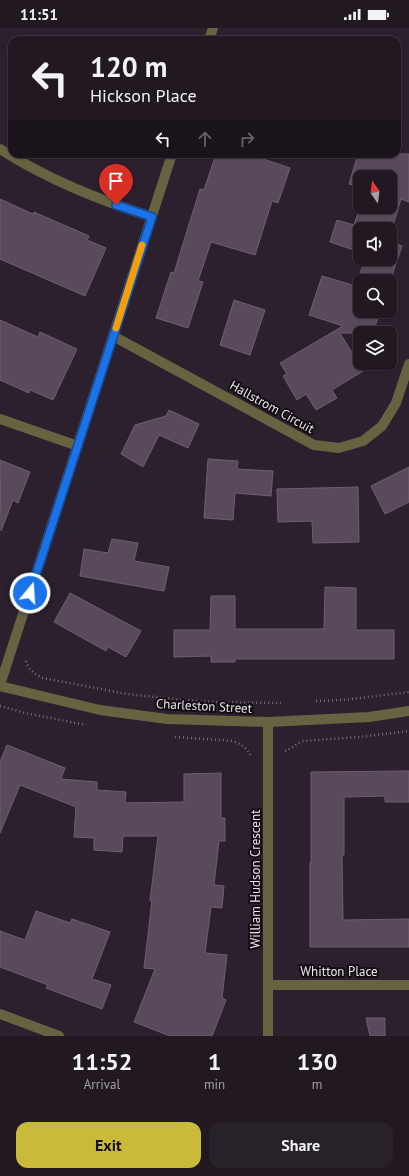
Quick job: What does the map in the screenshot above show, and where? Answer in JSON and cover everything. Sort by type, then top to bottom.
[{"type":"street","points":[[14,158],[27,166],[86,194],[152,217]]},
{"type":"street","points":[[0,686],[171,158]]},
{"type":"street","name":"Hallstrom Circuit","points":[[113,336],[314,445],[339,448],[362,441],[382,426],[396,403],[409,364]]},
{"type":"street","points":[[0,419],[78,446]]},
{"type":"street","name":"Charleston Street","points":[[0,686],[100,710],[167,719],[268,722],[369,717],[409,711]]},
{"type":"street","name":"William Hudson Crescent","points":[[268,722],[268,1036]]},
{"type":"street","name":"Whitton Place","points":[[268,985],[409,985]]},
{"type":"street","points":[[0,1014],[59,1036]]},
{"type":"path","points":[[25,657],[26,665],[30,670],[43,678],[127,694],[213,702],[288,703]]},
{"type":"path","points":[[312,702],[409,692]]},
{"type":"path","points":[[0,706],[25,713],[92,726]]},
{"type":"path","points":[[285,750],[303,741],[359,737],[409,731]]},
{"type":"path","points":[[170,737],[234,741],[241,744],[249,751],[253,759]]},
{"type":"building","points":[[401,154],[409,154],[409,202],[401,199],[397,212],[397,170],[353,170],[357,158],[401,158]]},
{"type":"building","points":[[215,158],[261,158],[290,168],[278,203],[272,201],[255,255],[211,242],[198,281],[203,282],[188,328],[156,318],[171,272],[174,273],[200,189],[204,190]]},
{"type":"building","points":[[353,171],[353,185],[349,184]]},
{"type":"building","points":[[0,199],[89,236],[87,240],[106,248],[85,296],[0,259]]},
{"type":"building","points":[[358,214],[396,214],[394,222],[355,222]]},
{"type":"building","points":[[337,220],[353,225],[353,250],[330,242]]},
{"type":"building","points":[[397,244],[402,246],[397,261]]},
{"type":"building","points":[[363,266],[395,266],[392,274],[360,274]]},
{"type":"building","points":[[322,276],[353,285],[353,318],[378,318],[375,326],[353,326],[353,333],[340,333],[353,354],[353,370],[363,371],[332,390],[337,398],[316,410],[306,394],[297,400],[283,376],[287,374],[280,363],[343,326],[309,315]]},
{"type":"building","points":[[234,300],[265,310],[250,355],[220,345]]},
{"type":"building","points":[[0,320],[38,337],[40,332],[77,349],[53,400],[30,390],[29,393],[0,380]]},
{"type":"building","points":[[169,410],[199,424],[188,448],[159,435],[143,467],[121,454],[135,425],[166,416]]},
{"type":"building","points":[[208,459],[238,461],[237,469],[273,471],[271,496],[235,493],[233,520],[204,518]]},
{"type":"building","points":[[0,460],[30,472],[18,503],[13,500],[1,531]]},
{"type":"building","points":[[409,467],[409,502],[385,514],[371,486]]},
{"type":"building","points":[[358,487],[359,542],[313,543],[312,521],[278,522],[277,489]]},
{"type":"building","points":[[112,539],[138,543],[134,561],[169,567],[164,591],[80,576],[84,549],[108,553]]},
{"type":"building","points":[[325,587],[356,588],[356,630],[394,630],[394,659],[235,659],[235,662],[211,662],[211,656],[174,657],[174,630],[210,630],[211,596],[235,596],[235,629],[324,629]]},
{"type":"building","points":[[70,593],[141,631],[126,657],[108,647],[106,651],[54,622]]},
{"type":"building","points":[[7,745],[65,768],[61,779],[97,782],[97,790],[126,792],[125,803],[184,802],[184,774],[221,773],[221,818],[225,818],[225,841],[219,841],[214,885],[224,886],[222,908],[211,907],[205,953],[227,955],[222,998],[226,1000],[212,1036],[170,1036],[134,1022],[155,969],[144,968],[158,836],[123,836],[122,852],[94,850],[94,838],[74,837],[76,807],[20,785],[0,833],[0,762]]},
{"type":"building","points":[[409,771],[409,802],[385,802],[385,796],[344,797],[344,855],[342,855],[343,920],[409,919],[409,947],[310,947],[311,772]]},
{"type":"building","points":[[36,911],[70,923],[72,919],[110,932],[92,979],[111,985],[102,1009],[46,988],[48,985],[0,967],[0,931],[25,940]]},
{"type":"building","points":[[366,1018],[385,1018],[385,1036],[370,1036]]},
{"type":"slow traffic","points":[[116,328],[142,245]]},
{"type":"route","points":[[30,593],[152,217],[116,205]]}]
